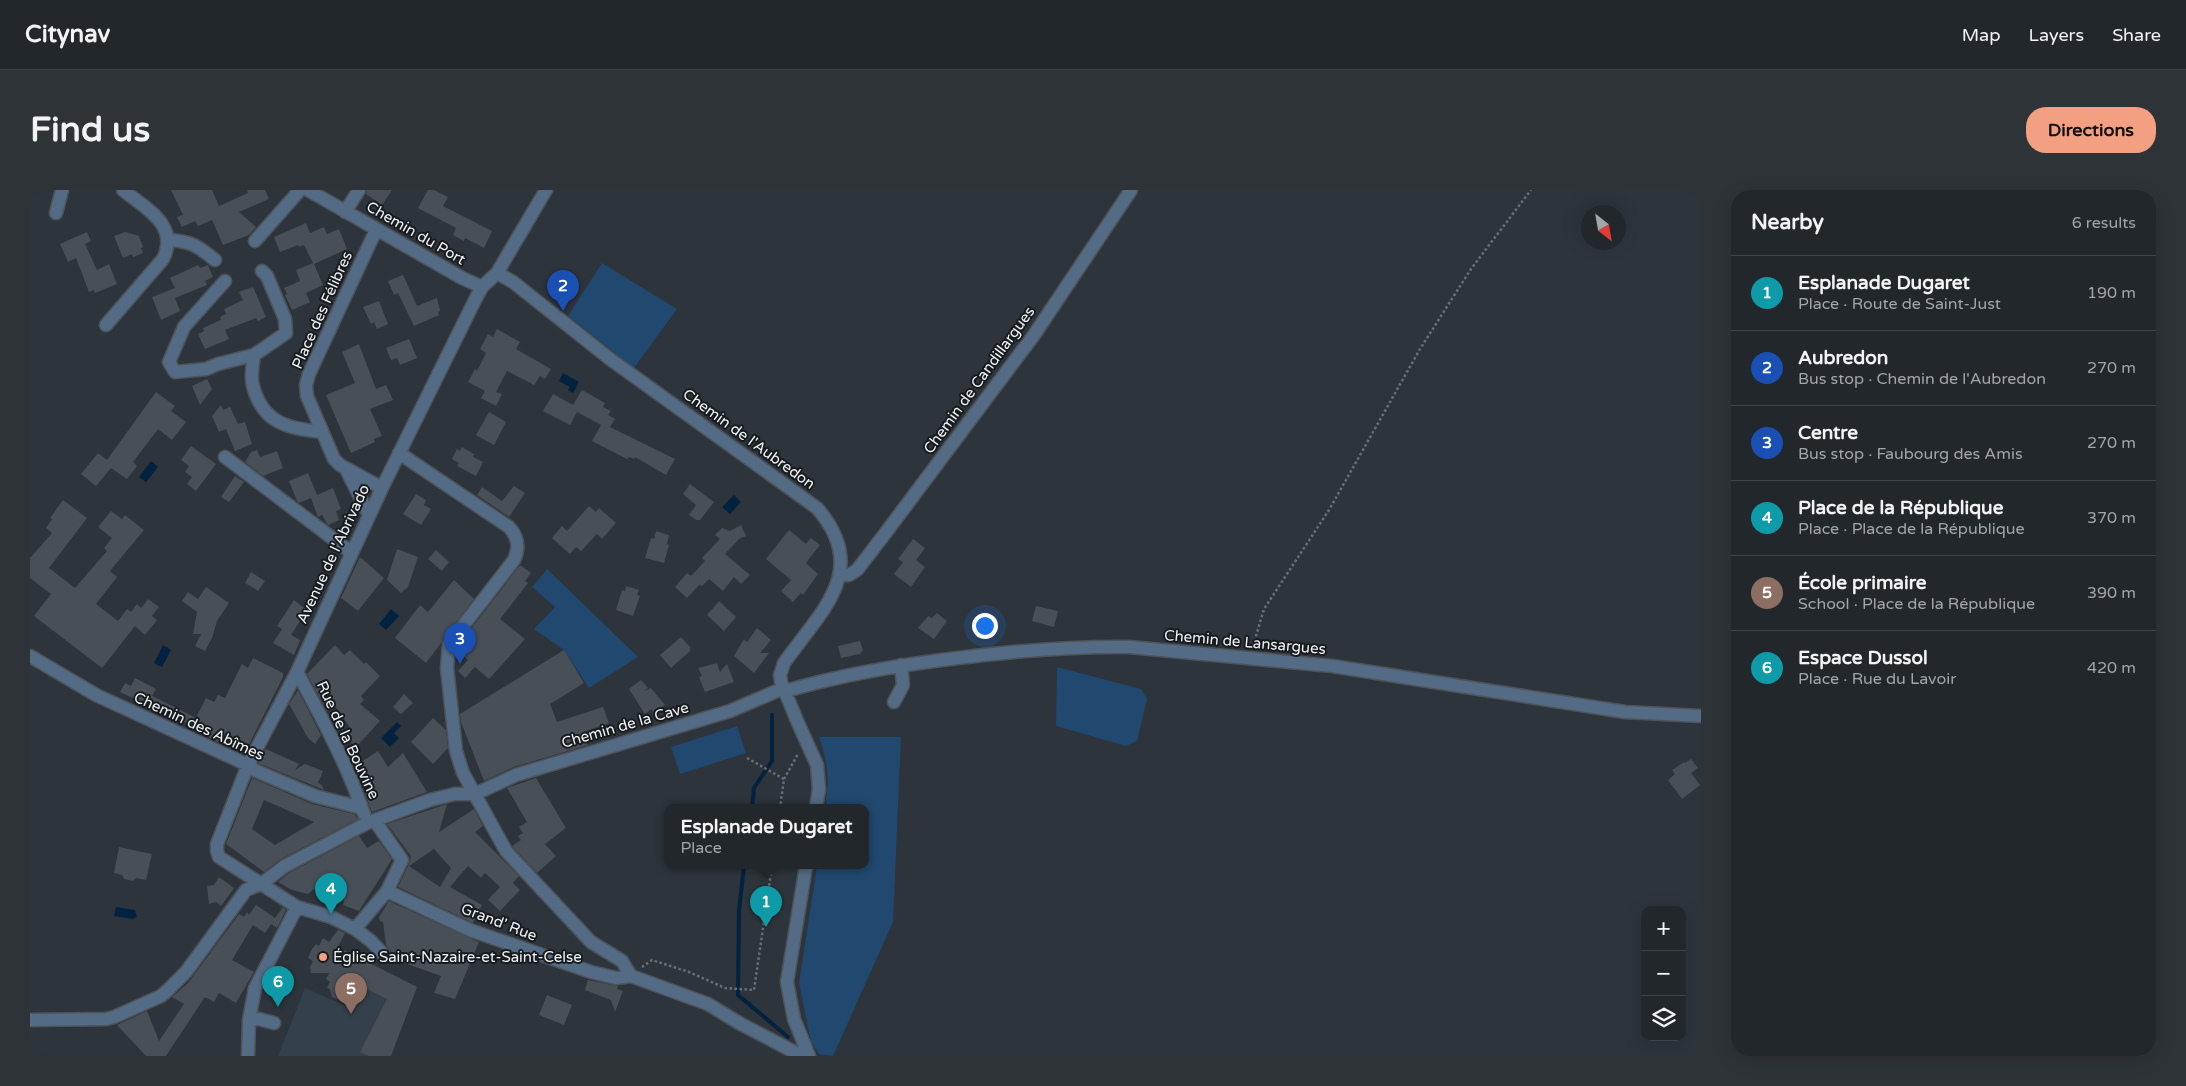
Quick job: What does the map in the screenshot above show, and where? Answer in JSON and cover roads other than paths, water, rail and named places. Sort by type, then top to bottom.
[{"type":"street","points":[[56,213],[62,190]]},
{"type":"street","points":[[106,324],[163,259],[167,250],[168,240],[162,223],[123,190]]},
{"type":"street","points":[[255,241],[300,190]]},
{"type":"street","name":"Chemin du Port","points":[[308,190],[462,278],[482,287]]},
{"type":"street","points":[[345,212],[359,190]]},
{"type":"street","name":"Avenue de l'Abrivado","points":[[265,880],[219,857],[216,851],[217,844],[248,765],[297,672],[369,515],[482,287],[497,273],[546,190]]},
{"type":"street","name":"Chemin de Candillargues","points":[[842,574],[849,575],[857,570],[893,523],[1034,335],[1131,190]]},
{"type":"street","name":"Place des Félibres","points":[[376,230],[309,374],[306,385],[307,396],[334,459],[346,469],[382,488]]},
{"type":"street","points":[[168,240],[184,240],[197,245],[215,260]]},
{"type":"street","points":[[224,281],[184,327],[169,362],[175,372],[206,369],[254,355],[286,333],[285,319],[267,276],[262,271]]},
{"type":"street","name":"Chemin de l'Aubredon","points":[[497,273],[513,282],[617,364],[818,508],[827,519],[840,546],[842,574],[832,596],[784,663],[780,675],[798,724],[817,765],[819,789],[817,804]]},
{"type":"street","points":[[254,355],[252,385],[264,411],[281,424],[290,428],[322,432]]},
{"type":"street","points":[[399,453],[509,527],[518,543],[518,552],[514,560],[449,644],[447,668],[456,751],[463,773],[506,851],[591,942],[622,961],[631,976],[708,1004],[739,1023],[804,1055]]},
{"type":"street","points":[[225,457],[352,553]]},
{"type":"street","name":"Place des Félibres","points":[[346,469],[369,515]]},
{"type":"street","name":"Chemin de Lansargues","points":[[785,690],[850,674],[901,665],[1002,653],[1099,646],[1249,658],[1373,671],[1624,712],[1701,716]]},
{"type":"street","name":"Chemin des Abîmes","points":[[30,656],[96,695],[248,765],[254,770],[315,796],[362,808]]},
{"type":"street","points":[[894,702],[903,685],[901,665]]},
{"type":"street","name":"Rue de la Bouvine","points":[[297,672],[321,715],[358,794],[362,808],[402,860],[387,891]]},
{"type":"street","name":"Chemin de la Cave","points":[[475,794],[516,775],[730,711],[785,690]]},
{"type":"street","points":[[30,1020],[106,1019],[161,996],[186,972],[246,890],[286,866],[371,822],[438,798],[455,794],[475,794]]},
{"type":"street","points":[[804,1055],[794,1019],[787,982],[806,869]]},
{"type":"street","points":[[265,880],[294,913],[331,917],[355,929],[371,941],[383,954]]},
{"type":"street","points":[[355,929],[387,891]]},
{"type":"street","name":"Grand' Rue","points":[[387,891],[470,930],[591,972],[616,978],[631,976]]},
{"type":"street","points":[[248,1056],[249,1020],[255,988],[294,913]]},
{"type":"street","points":[[249,1020],[258,1019],[274,1023]]},
{"type":"waterway","points":[[752,804],[754,788],[772,761],[772,715]]},
{"type":"waterway","points":[[744,869],[739,910],[738,995],[788,1037]]},
{"type":"place","name":"Aubredon","points":[[563,311]]},
{"type":"place","name":"Centre","points":[[460,664]]},
{"type":"place","name":"Place de la République","points":[[331,914]]},
{"type":"place","name":"Esplanade Dugaret","points":[[766,927]]},
{"type":"place","name":"Église Saint-Nazaire-et-Saint-Celse","points":[[323,957]]},
{"type":"place","name":"Espace Dussol","points":[[278,1007]]},
{"type":"place","name":"École primaire","points":[[351,1014]]}]
